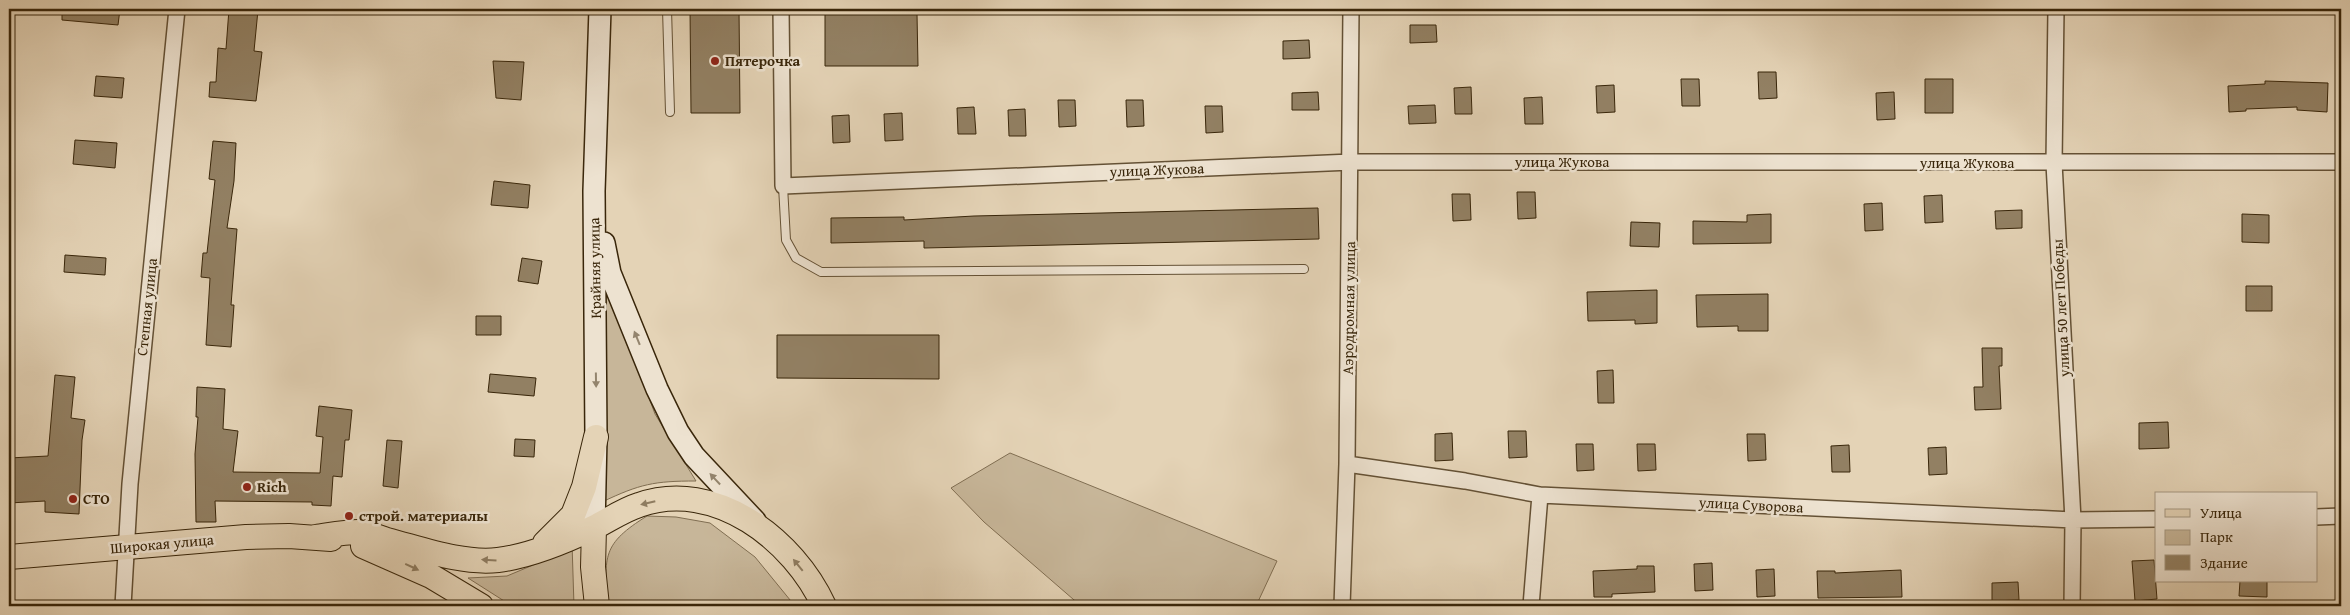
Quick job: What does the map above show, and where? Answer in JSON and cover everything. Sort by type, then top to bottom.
[{"type":"main road","name":"Крайняя улица","points":[[594,528],[596,437],[594,191],[600,9]]},
{"type":"main road","points":[[594,191],[610,273],[668,411],[694,456],[760,527],[782,546],[800,567],[824,606]]},
{"type":"main road","points":[[536,551],[573,515],[584,486],[596,437]]},
{"type":"main road","points":[[316,537],[359,532],[457,558],[497,560],[536,551],[594,528],[639,505],[660,500],[686,499],[712,504],[760,527]]},
{"type":"main road","points":[[594,528],[593,567],[597,606]]},
{"type":"main road","name":"Широкая улица","points":[[9,557],[246,537],[316,537]]},
{"type":"main road","points":[[316,537],[347,541],[376,550],[430,576],[482,606]]},
{"type":"street","name":"Степная улица","points":[[123,606],[130,484],[177,9]]},
{"type":"street","points":[[781,9],[783,186]]},
{"type":"street","name":"Аэродромная улица","points":[[1342,606],[1347,464],[1351,9]]},
{"type":"street","name":"улица 50 лет Победы","points":[[2056,9],[2054,163],[2073,520],[2072,606]]},
{"type":"street","name":"улица Жукова","points":[[783,186],[1351,162],[2341,162]]},
{"type":"street","name":"улица Суворова","points":[[1347,464],[1465,481],[1540,495],[2073,520],[2155,519]]},
{"type":"street","points":[[1531,606],[1540,495]]},
{"type":"street","points":[[2318,517],[2341,516]]},
{"type":"lane","points":[[667,9],[670,112]]},
{"type":"lane","points":[[783,186],[786,240],[796,258],[820,272],[1304,269]]},
{"type":"green space","points":[[601,267],[655,414],[696,481],[658,483],[637,487],[602,502]]},
{"type":"green space","points":[[1010,453],[1277,561],[1256,606],[1081,606],[984,522],[951,488]]},
{"type":"green space","points":[[647,516],[676,517],[710,523],[755,557],[795,606],[608,606],[606,575],[609,553],[621,535]]},
{"type":"green space","points":[[572,543],[574,606],[512,606],[468,578],[507,576],[552,557]]},
{"type":"building","points":[[62,9],[120,9],[118,25],[62,20]]},
{"type":"building","points":[[229,9],[258,10],[254,51],[262,52],[256,101],[209,97],[210,82],[216,82],[218,48],[226,49]]},
{"type":"building","name":"Пятерочка","points":[[690,9],[739,9],[740,113],[691,113]]},
{"type":"building","points":[[825,14],[917,14],[918,66],[825,66]]},
{"type":"building","points":[[1410,25],[1436,25],[1437,42],[1410,43]]},
{"type":"building","points":[[1309,40],[1310,58],[1283,59],[1283,41]]},
{"type":"building","points":[[493,61],[524,62],[521,100],[496,98]]},
{"type":"building","points":[[1758,72],[1776,72],[1777,98],[1759,99]]},
{"type":"building","points":[[96,76],[124,78],[122,98],[94,96]]},
{"type":"building","points":[[1681,79],[1699,79],[1700,106],[1682,106]]},
{"type":"building","points":[[1925,79],[1953,79],[1953,113],[1925,113]]},
{"type":"building","points":[[2265,81],[2328,83],[2327,112],[2297,110],[2297,107],[2246,109],[2246,111],[2229,112],[2228,86],[2265,84]]},
{"type":"building","points":[[1614,85],[1615,112],[1597,113],[1596,86]]},
{"type":"building","points":[[1471,87],[1472,114],[1455,114],[1454,88]]},
{"type":"building","points":[[1318,92],[1319,110],[1292,110],[1292,93]]},
{"type":"building","points":[[1894,92],[1895,119],[1877,120],[1876,93]]},
{"type":"building","points":[[1542,97],[1543,124],[1525,124],[1524,98]]},
{"type":"building","points":[[1058,100],[1075,100],[1076,126],[1059,127]]},
{"type":"building","points":[[1126,100],[1143,100],[1144,126],[1127,127]]},
{"type":"building","points":[[1435,105],[1436,123],[1409,124],[1408,106]]},
{"type":"building","points":[[1205,106],[1222,106],[1223,132],[1206,133]]},
{"type":"building","points":[[974,107],[976,134],[958,134],[957,108]]},
{"type":"building","points":[[1025,109],[1026,136],[1009,136],[1008,110]]},
{"type":"building","points":[[902,113],[903,140],[885,141],[884,114]]},
{"type":"building","points":[[849,115],[850,142],[833,143],[832,116]]},
{"type":"building","points":[[75,140],[117,143],[115,168],[73,164]]},
{"type":"building","points":[[213,141],[236,143],[234,181],[227,228],[237,229],[231,305],[234,305],[231,347],[206,345],[210,278],[201,277],[203,253],[207,253],[215,180],[209,179]]},
{"type":"building","points":[[494,181],[530,185],[528,208],[491,205]]},
{"type":"building","points":[[1517,192],[1535,192],[1536,218],[1518,219]]},
{"type":"building","points":[[1452,194],[1470,194],[1471,220],[1453,221]]},
{"type":"building","points":[[1942,195],[1943,222],[1925,223],[1924,196]]},
{"type":"building","points":[[1882,203],[1883,230],[1865,231],[1864,204]]},
{"type":"building","points":[[1318,208],[1319,239],[924,248],[924,241],[831,243],[831,218],[904,217],[904,220],[974,216]]},
{"type":"building","points":[[2022,210],[2022,228],[1996,229],[1995,211]]},
{"type":"building","points":[[1771,214],[1771,243],[1693,244],[1693,221],[1747,222],[1747,215]]},
{"type":"building","points":[[2242,214],[2269,215],[2269,243],[2242,242]]},
{"type":"building","points":[[1631,222],[1660,223],[1659,247],[1630,246]]},
{"type":"building","points":[[65,255],[106,258],[105,275],[64,272]]},
{"type":"building","points":[[522,258],[542,261],[538,284],[518,281]]},
{"type":"building","points":[[2246,286],[2272,286],[2272,311],[2246,311]]},
{"type":"building","points":[[1657,290],[1657,323],[1635,324],[1635,320],[1588,321],[1587,292]]},
{"type":"building","points":[[1768,294],[1768,331],[1738,331],[1738,326],[1697,327],[1696,295]]},
{"type":"building","points":[[476,316],[501,316],[501,335],[476,335]]},
{"type":"building","points":[[777,335],[939,335],[939,379],[777,378]]},
{"type":"building","points":[[1982,348],[2002,348],[2002,366],[1999,366],[2001,409],[1975,410],[1974,387],[1983,387]]},
{"type":"building","points":[[1613,370],[1614,403],[1598,403],[1597,371]]},
{"type":"building","points":[[490,374],[536,378],[534,396],[488,392]]},
{"type":"building","points":[[55,375],[75,377],[71,418],[85,420],[82,440],[79,514],[45,512],[45,501],[9,503],[9,458],[48,456]]},
{"type":"building","points":[[197,387],[225,389],[223,429],[238,431],[233,472],[320,473],[323,437],[316,436],[319,406],[352,410],[349,440],[345,440],[342,477],[333,476],[331,506],[312,505],[312,502],[215,501],[216,522],[196,522],[195,454],[198,417],[196,417]]},
{"type":"building","points":[[2168,422],[2169,448],[2139,449],[2139,423]]},
{"type":"building","points":[[1508,431],[1526,431],[1527,457],[1509,458]]},
{"type":"building","points":[[1452,433],[1453,460],[1435,461],[1435,434]]},
{"type":"building","points":[[1747,434],[1765,434],[1766,460],[1748,461]]},
{"type":"building","points":[[515,439],[535,440],[534,457],[514,456]]},
{"type":"building","points":[[387,440],[402,441],[398,488],[383,486]]},
{"type":"building","points":[[1576,444],[1593,444],[1594,470],[1577,471]]},
{"type":"building","points":[[1637,444],[1655,444],[1656,470],[1638,471]]},
{"type":"building","points":[[1849,445],[1850,472],[1832,472],[1831,446]]},
{"type":"building","points":[[1946,447],[1947,474],[1929,475],[1928,448]]},
{"type":"building","points":[[2154,560],[2157,599],[2135,601],[2132,561]]},
{"type":"building","points":[[1712,563],[1713,590],[1695,591],[1694,564]]},
{"type":"building","points":[[1637,566],[1654,566],[1655,592],[1612,594],[1612,597],[1594,597],[1593,571],[1637,569]]},
{"type":"building","points":[[1774,569],[1775,596],[1757,597],[1756,570]]},
{"type":"building","points":[[1901,570],[1902,597],[1818,598],[1817,571],[1835,571],[1835,573]]},
{"type":"building","points":[[2018,582],[2019,600],[1992,601],[1992,583]]},
{"type":"building","points":[[2240,582],[2267,582],[2267,597],[2239,596]]},
{"type":"place","name":"Пятерочка","points":[[715,61]]},
{"type":"place","name":"Rich","points":[[247,487]]},
{"type":"place","name":"СТО","points":[[73,499]]},
{"type":"place","name":"строй. материалы","points":[[349,516]]}]
